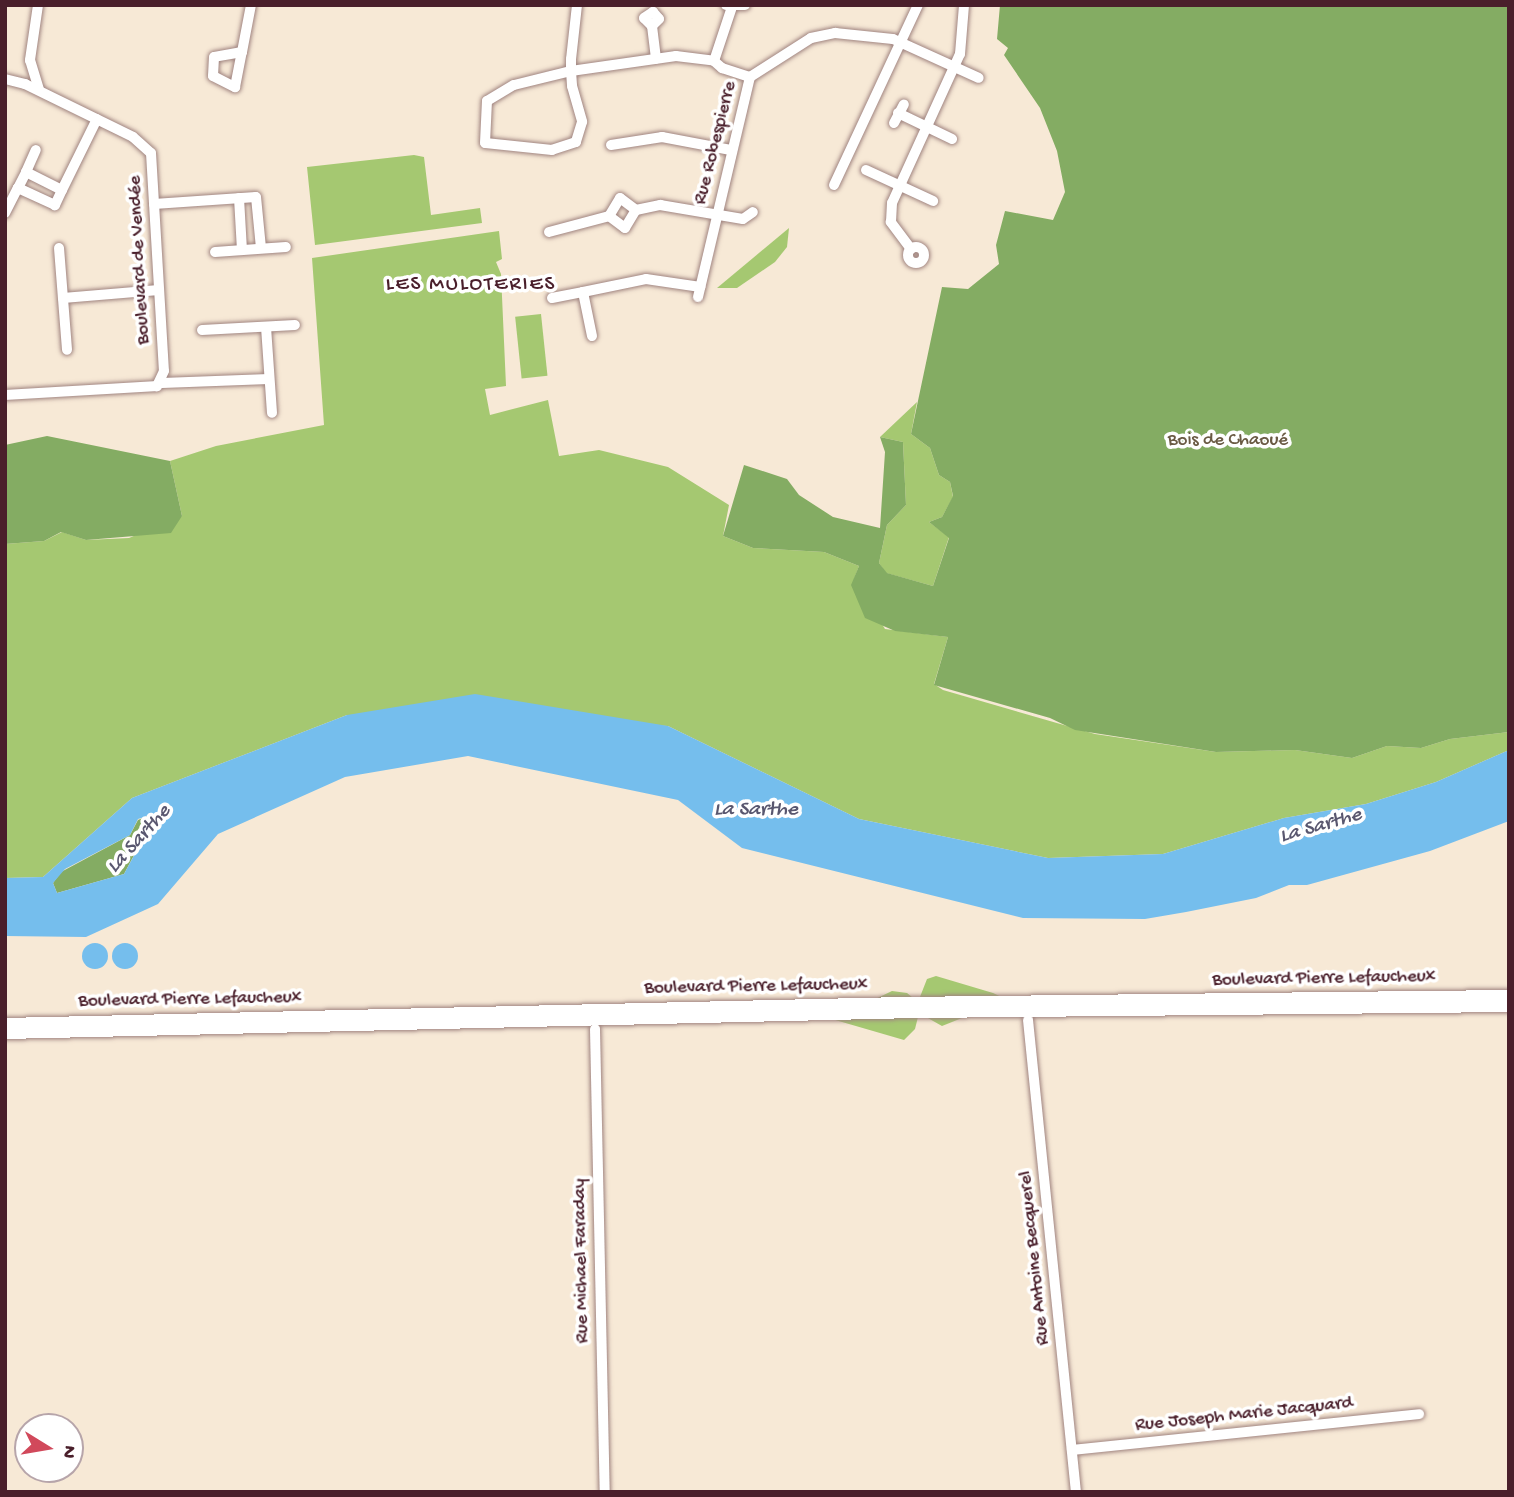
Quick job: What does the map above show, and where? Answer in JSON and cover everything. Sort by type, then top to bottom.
[{"type":"main road","name":"Boulevard Pierre Lefaucheux","points":[[5,1024],[1509,996]]},
{"type":"main road","name":"Boulevard Pierre Lefaucheux","points":[[5,1033],[919,1007],[1509,1006]]},
{"type":"street","points":[[38,5],[31,73],[42,93]]},
{"type":"street","points":[[242,52],[251,5]]},
{"type":"street","points":[[577,5],[571,71],[582,122],[572,146],[552,150],[485,144],[487,101],[498,92],[571,71],[676,56],[715,61],[722,68],[750,77]]},
{"type":"street","points":[[715,61],[729,6],[745,5]]},
{"type":"street","points":[[834,185],[903,43],[918,5]]},
{"type":"street","points":[[911,249],[891,222],[892,203],[963,45],[964,5]]},
{"type":"street","points":[[653,9],[659,19],[652,26],[656,59]]},
{"type":"street","name":"Rue Robespierre","points":[[583,292],[646,278],[699,292],[750,77],[818,36],[903,43]]},
{"type":"street","points":[[903,43],[979,78]]},
{"type":"street","name":"Boulevard de Vendée","points":[[5,79],[97,119],[148,148],[154,204],[162,383]]},
{"type":"street","points":[[899,113],[952,139]]},
{"type":"street","points":[[18,188],[55,205],[97,119]]},
{"type":"street","points":[[611,145],[662,137],[731,150]]},
{"type":"street","points":[[5,213],[36,150]]},
{"type":"street","points":[[866,170],[933,201]]},
{"type":"street","points":[[26,172],[62,190]]},
{"type":"street","points":[[154,204],[256,197],[261,248]]},
{"type":"street","points":[[239,198],[242,250]]},
{"type":"street","points":[[549,232],[609,216],[620,198],[636,210],[673,205],[743,219],[753,212]]},
{"type":"street","points":[[609,216],[625,228],[636,210]]},
{"type":"street","points":[[215,252],[286,247]]},
{"type":"street","points":[[59,248],[67,350]]},
{"type":"street","points":[[63,298],[159,290]]},
{"type":"street","points":[[552,298],[583,292],[592,336]]},
{"type":"street","points":[[202,330],[295,325]]},
{"type":"street","points":[[266,327],[271,414]]},
{"type":"street","points":[[5,395],[162,383],[269,379]]},
{"type":"street","name":"Rue Antoine Becquerel","points":[[1028,1020],[1076,1492]]},
{"type":"street","name":"Rue Michael Faraday","points":[[595,1029],[605,1492]]},
{"type":"street","name":"Rue Joseph Marie Jacquard","points":[[1072,1450],[1419,1414]]},
{"type":"green space","name":"Bois de Chaoué","points":[[1000,5],[1509,5],[1509,732],[1450,739],[1421,748],[1387,746],[1352,758],[1295,750],[1216,752],[1075,730],[1050,718],[934,685],[948,637],[895,631],[865,618],[851,585],[859,566],[824,552],[753,548],[723,536],[744,465],[787,479],[799,495],[833,517],[880,528],[885,452],[880,437],[903,442],[906,505],[887,525],[879,563],[887,573],[933,586],[949,538],[929,522],[942,517],[953,496],[950,482],[939,475],[930,448],[911,434],[942,287],[968,289],[999,264],[996,245],[1005,211],[1053,220],[1065,192],[1057,151],[1040,108],[1004,55],[1008,48],[997,39]]},
{"type":"green space","points":[[414,155],[424,157],[431,215],[480,208],[482,223],[315,245],[307,167]]},
{"type":"green space","points":[[789,228],[787,247],[775,262],[737,288],[717,288]]},
{"type":"green space","points":[[499,231],[502,259],[496,262],[501,274],[506,386],[485,389],[490,415],[548,400],[559,456],[599,450],[668,467],[729,505],[723,536],[753,548],[824,552],[859,566],[854,579],[885,629],[948,637],[934,684],[943,690],[1095,734],[1216,752],[1295,750],[1352,758],[1387,746],[1421,748],[1450,739],[1509,732],[1509,750],[1436,782],[1366,804],[1284,818],[1163,854],[1048,858],[859,819],[668,726],[347,715],[132,798],[43,877],[5,878],[5,544],[44,541],[62,532],[86,540],[129,538],[182,516],[170,461],[216,446],[324,425],[312,258]]},
{"type":"green space","points":[[541,314],[547,376],[522,378],[515,317]]},
{"type":"green space","points":[[917,402],[911,434],[930,448],[939,475],[950,482],[953,497],[942,517],[929,522],[949,537],[933,586],[886,573],[879,563],[887,525],[906,505],[903,442],[880,437]]},
{"type":"green space","points":[[47,436],[170,461],[182,516],[171,533],[86,540],[61,532],[44,541],[5,544],[5,445]]},
{"type":"green space","points":[[157,812],[124,874],[57,893],[53,883],[61,872],[130,835],[138,820]]},
{"type":"green space","points":[[936,976],[993,993],[1010,1001],[867,1003],[892,991],[907,993],[918,1002],[927,979]]},
{"type":"green space","points":[[919,1012],[977,1012],[942,1026],[919,1013],[915,1029],[904,1040],[818,1015]]},
{"type":"water","name":"La Sarthe","points":[[475,694],[668,726],[859,819],[1048,858],[1163,854],[1284,818],[1366,804],[1436,782],[1509,750],[1509,821],[1430,851],[1307,885],[1289,885],[1256,898],[1186,912],[1145,919],[1023,918],[742,848],[678,800],[468,756],[345,777],[218,834],[158,904],[86,937],[5,936],[5,878],[43,877],[132,798],[347,715]],"holes":[[[157,813],[124,874],[57,893],[53,883],[65,869],[130,835],[138,819]]]},
{"type":"water","points":[[95,943],[104,947],[108,956],[104,965],[95,969],[86,965],[82,956],[86,947]]},
{"type":"water","points":[[125,943],[134,947],[138,956],[134,965],[125,969],[116,965],[112,956],[116,947]]},
{"type":"district","name":"LES MULOTERIES","points":[[471,286]]}]
